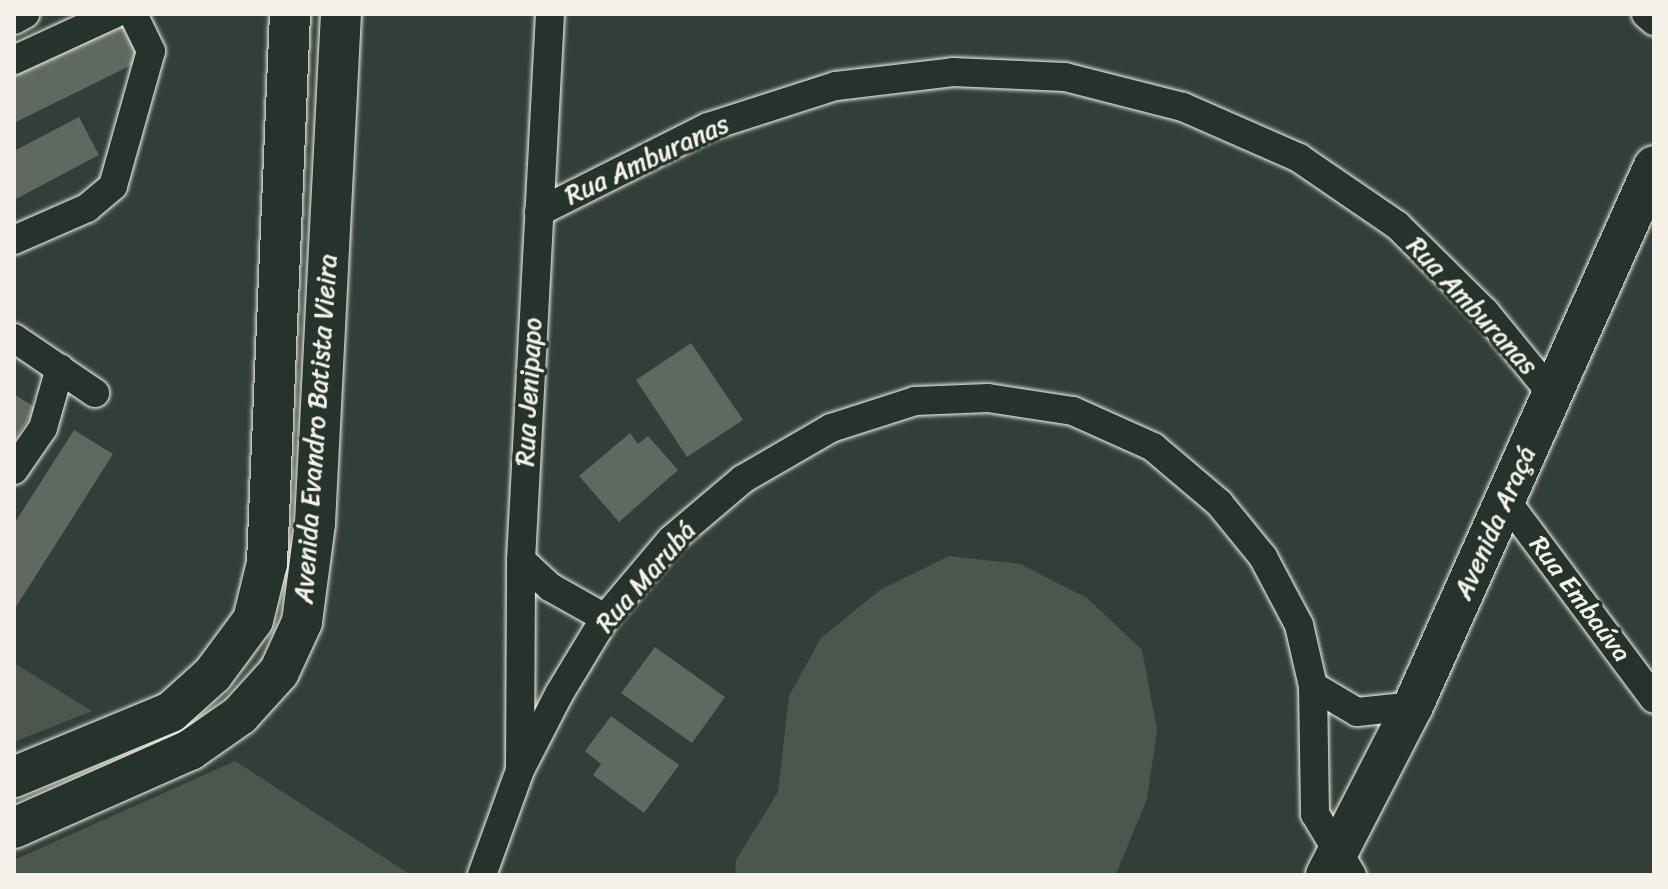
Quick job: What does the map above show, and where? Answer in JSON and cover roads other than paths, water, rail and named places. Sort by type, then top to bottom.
[{"type":"main road","name":"Avenida Evandro Batista Vieira","points":[[14,777],[171,712],[213,674],[253,620],[267,563],[290,14]]},
{"type":"main road","name":"Avenida Evandro Batista Vieira","points":[[14,828],[190,750],[240,715],[279,672],[302,622],[315,523],[341,14]]},
{"type":"main road","name":"Avenida Araçá","points":[[1338,869],[1654,166]]},
{"type":"street","points":[[14,20],[25,14]]},
{"type":"street","points":[[14,60],[114,14]]},
{"type":"street","points":[[14,240],[87,208],[113,186],[151,51],[133,14]]},
{"type":"street","name":"Rua Jenipapo","points":[[520,770],[521,560],[550,14]]},
{"type":"street","points":[[1646,14],[1654,21]]},
{"type":"street","name":"Rua Amburanas","points":[[539,212],[708,127],[836,86],[953,72],[1065,77],[1183,107],[1299,158],[1397,225],[1485,312],[1553,395]]},
{"type":"street","points":[[14,338],[95,393]]},
{"type":"street","points":[[14,470],[43,428],[60,368]]},
{"type":"street","name":"Rua Marubá","points":[[482,875],[520,770],[605,618],[671,540],[743,479],[831,428],[915,401],[988,398],[1073,411],[1153,447],[1219,503],[1263,557],[1285,598],[1313,686],[1311,795],[1338,869]]},
{"type":"street","name":"Rua Embaúva","points":[[1505,499],[1654,699]]},
{"type":"street","points":[[521,560],[550,587],[605,618]]},
{"type":"street","points":[[1313,686],[1357,712],[1413,706]]}]
